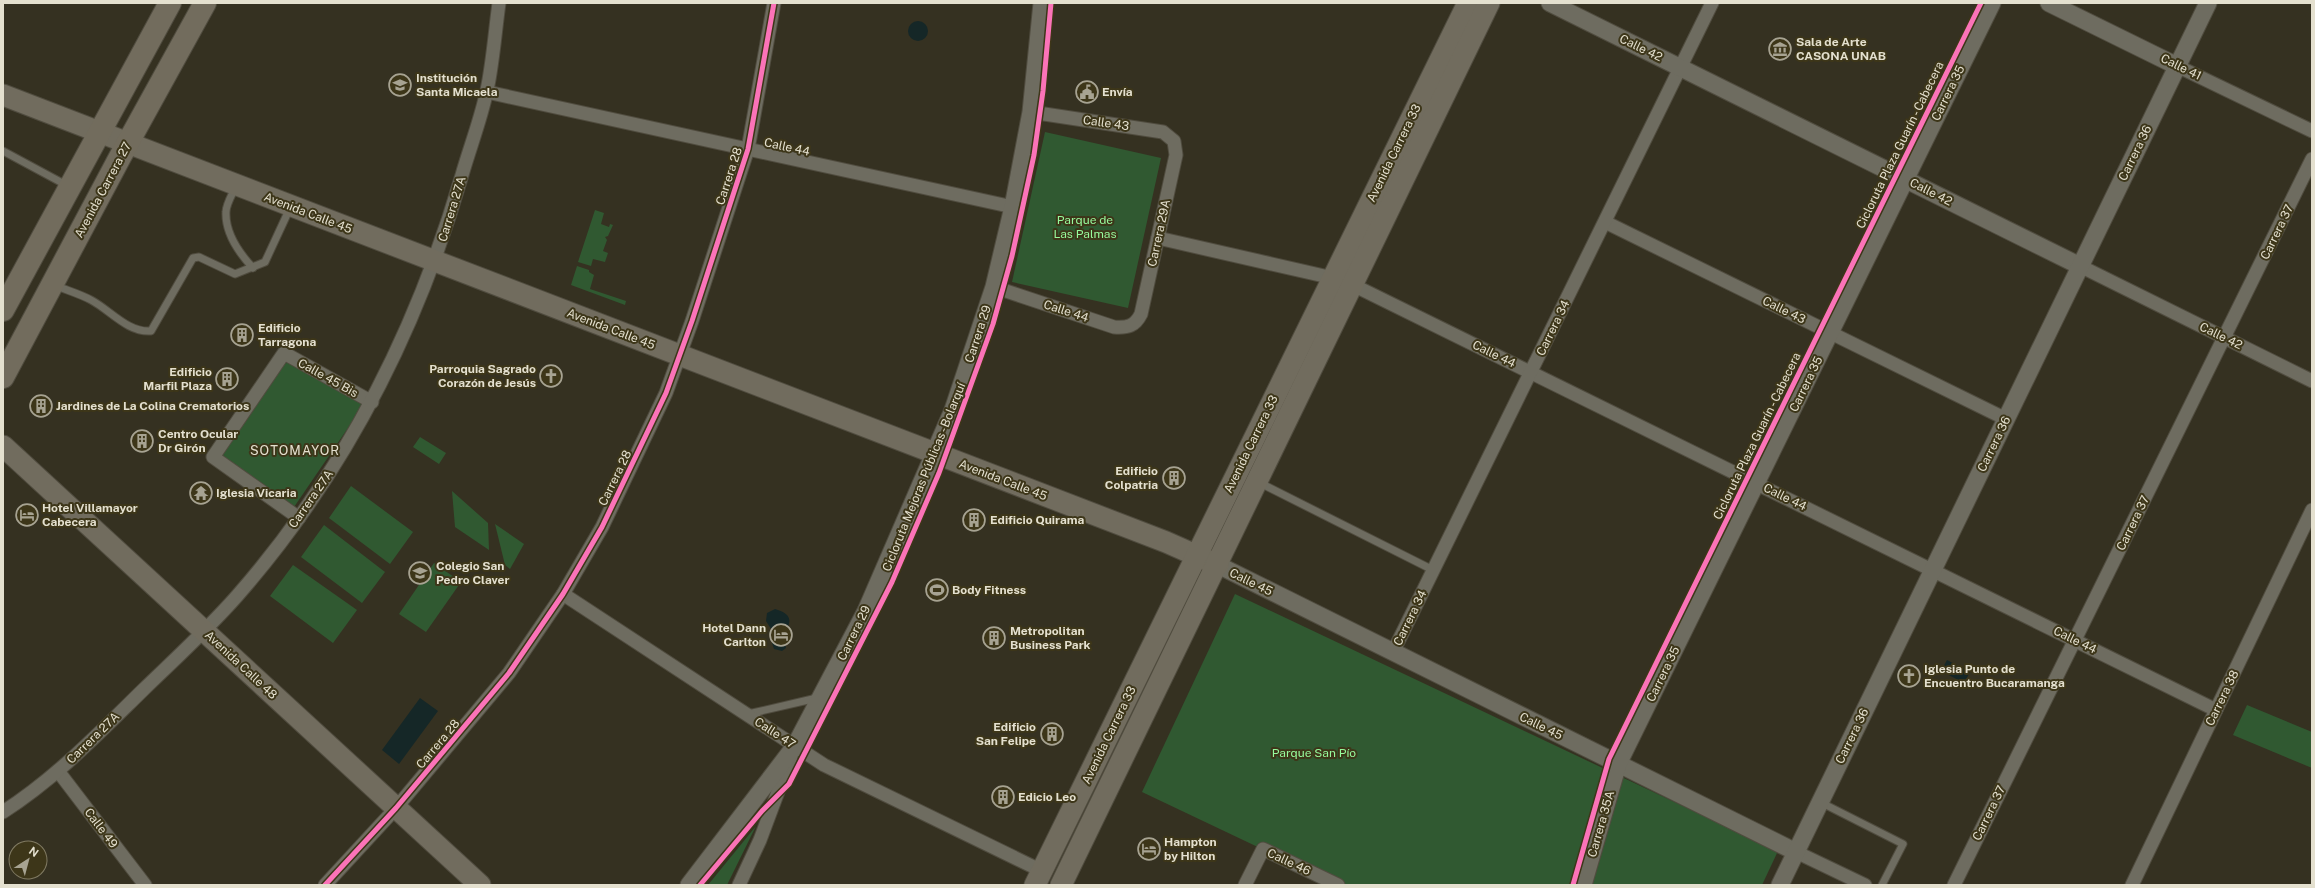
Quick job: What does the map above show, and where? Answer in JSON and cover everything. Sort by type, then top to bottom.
[{"type":"highway","points":[[3,310],[170,3]]},
{"type":"highway","name":"Avenida Carrera 27","points":[[3,377],[127,144],[205,3]]},
{"type":"main road","name":"Avenida Carrera 33","points":[[1039,878],[1468,3]]},
{"type":"main road","name":"Avenida Carrera 33","points":[[1061,885],[1218,565],[1489,3]]},
{"type":"main road","name":"Avenida Calle 45","points":[[6,98],[935,454],[1218,565]]},
{"type":"main road","name":"Avenida Calle 48","points":[[3,446],[480,885]]},
{"type":"street","name":"Carrera 27A","points":[[3,812],[58,771],[204,631],[237,596],[299,518],[347,446],[372,402],[408,328],[435,262],[487,92],[500,3]]},
{"type":"street","name":"Carrera 28","points":[[325,885],[396,808],[510,673],[563,594],[602,527],[636,459],[666,393],[680,356],[748,149],[774,3]]},
{"type":"street","name":"Carrera 29","points":[[690,885],[795,746],[822,697],[887,565],[935,454],[955,403],[994,286],[1013,207],[1031,112],[1042,3]]},
{"type":"street","name":"Calle 42","points":[[1550,3],[2312,381]]},
{"type":"street","name":"Carrera 34","points":[[1393,652],[1712,3]]},
{"type":"street","name":"Carrera 35","points":[[1618,764],[1992,3]]},
{"type":"street","name":"Calle 41","points":[[2049,3],[2312,131]]},
{"type":"street","name":"Carrera 36","points":[[1780,885],[2208,3]]},
{"type":"street","name":"Calle 44","points":[[487,92],[1013,207]]},
{"type":"street","name":"Calle 43","points":[[1031,112],[1158,131],[1171,137],[1175,144]]},
{"type":"street","name":"Carrera 29A","points":[[1138,321],[1141,314],[1176,154],[1175,144]]},
{"type":"street","name":"Carrera 37","points":[[1954,885],[2312,159]]},
{"type":"street","name":"Calle 43","points":[[1605,222],[2006,419]]},
{"type":"street","points":[[1158,238],[1333,278]]},
{"type":"street","name":"Calle 44","points":[[1353,285],[2216,710]]},
{"type":"street","name":"Calle 44","points":[[994,286],[1114,327],[1130,327],[1138,321]]},
{"type":"street","name":"Calle 45 Bis","points":[[299,518],[213,457],[284,353],[372,402]]},
{"type":"street","name":"Carrera 38","points":[[2132,885],[2312,510]]},
{"type":"street","name":"Calle 45","points":[[1218,565],[1865,885]]},
{"type":"street","name":"Calle 47","points":[[563,594],[747,715],[834,770],[1039,878]]},
{"type":"street","points":[[739,885],[760,840],[795,746]]},
{"type":"street","name":"Carrera 35A","points":[[1583,885],[1618,764]]},
{"type":"street","name":"Calle 49","points":[[58,771],[144,885]]},
{"type":"street","name":"Calle 46","points":[[1245,885],[1262,849],[1338,885]]},
{"type":"lane","points":[[3,151],[70,188]]},
{"type":"lane","points":[[236,186],[226,212],[229,232],[239,253],[253,268]]},
{"type":"lane","points":[[53,285],[90,300],[132,328],[143,332],[150,331],[193,258],[199,257],[235,274],[265,262],[291,207]]},
{"type":"lane","points":[[1258,482],[1434,570]]},
{"type":"lane","points":[[747,715],[822,697]]},
{"type":"lane","points":[[1820,802],[1903,844],[1882,885]]},
{"type":"green space","name":"Parque de Las Palmas","points":[[1045,132],[1161,158],[1128,308],[1012,282]]},
{"type":"green space","points":[[595,210],[604,213],[601,224],[609,227],[610,224],[613,225],[608,236],[605,237],[607,240],[603,251],[608,253],[605,262],[593,259],[591,266],[578,262]]},
{"type":"green space","points":[[577,266],[589,270],[589,272],[594,275],[590,289],[626,301],[625,305],[571,285]]},
{"type":"green space","points":[[287,358],[365,403],[292,510],[218,456]]},
{"type":"green space","points":[[420,437],[446,453],[439,464],[413,447]]},
{"type":"green space","points":[[351,486],[413,532],[390,564],[329,518]]},
{"type":"green space","points":[[452,491],[488,523],[489,550],[455,527]]},
{"type":"green space","points":[[495,524],[524,544],[510,569],[505,565]]},
{"type":"green space","points":[[324,525],[385,572],[362,603],[301,557]]},
{"type":"green space","points":[[434,563],[461,582],[426,632],[399,614]]},
{"type":"green space","points":[[293,565],[357,610],[333,643],[270,596]]},
{"type":"green space","name":"Parque San Pío","points":[[1235,594],[1778,851],[1762,885],[1338,885],[1142,792]]},
{"type":"green space","points":[[2247,705],[2312,732],[2312,768],[2233,735]]},
{"type":"green space","points":[[756,826],[727,885],[708,885]]},
{"type":"shaded area","points":[[918,21],[925,24],[928,31],[925,38],[918,41],[911,38],[908,31],[911,24]]},
{"type":"shaded area","points":[[775,609],[785,613],[789,619],[788,626],[783,635],[786,648],[782,651],[774,649],[772,643],[773,632],[766,621],[767,613]]},
{"type":"shaded area","points":[[1947,660],[1970,672],[1964,683],[1941,671]]},
{"type":"shaded area","points":[[420,698],[438,711],[399,764],[382,750]]},
{"type":"cycle path","points":[[325,885],[396,808],[509,673],[563,594],[602,527],[666,393],[692,321],[748,149],[774,3]]},
{"type":"cycle path","name":"Cicloruta Mejoras Públicas - Bolarquí","points":[[700,885],[762,811],[789,784],[892,582],[939,473],[993,324],[1012,256],[1034,155],[1043,91],[1051,3]]},
{"type":"cycle path","name":"Cicloruta Plaza Guarín - Cabecera","points":[[1573,885],[1609,759],[1981,3]]},
{"type":"place","name":"Sala de Arte CASONA UNAB","points":[[1780,49]]},
{"type":"place","name":"Institución Santa Micaela","points":[[400,85]]},
{"type":"place","name":"Envía","points":[[1087,92]]},
{"type":"place","name":"Edificio Tarragona","points":[[242,335]]},
{"type":"place","name":"Parroquia Sagrado Corazón de Jesús","points":[[551,376]]},
{"type":"place","name":"Edificio Marfil Plaza","points":[[227,379]]},
{"type":"place","name":"Jardines de La Colina Crematorios","points":[[41,406]]},
{"type":"place","name":"Centro Ocular Dr Girón","points":[[142,441]]},
{"type":"place","name":"Edificio Colpatria","points":[[1174,478]]},
{"type":"place","name":"Iglesia Vicaria","points":[[201,493]]},
{"type":"place","name":"Hotel Villamayor Cabecera","points":[[27,515]]},
{"type":"place","name":"Edificio Quirama","points":[[974,520]]},
{"type":"place","name":"Colegio San Pedro Claver","points":[[420,573]]},
{"type":"place","name":"Body Fitness","points":[[937,590]]},
{"type":"place","name":"Hotel Dann Carlton","points":[[781,635]]},
{"type":"place","name":"Metropolitan Business Park","points":[[994,638]]},
{"type":"place","name":"Iglesia Punto de Encuentro Bucaramanga","points":[[1909,676]]},
{"type":"place","name":"Edificio San Felipe","points":[[1052,734]]},
{"type":"place","name":"Edicio Leo","points":[[1003,797]]},
{"type":"place","name":"Hampton by Hilton","points":[[1149,849]]},
{"type":"district","name":"SOTOMAYOR","points":[[295,450]]}]
